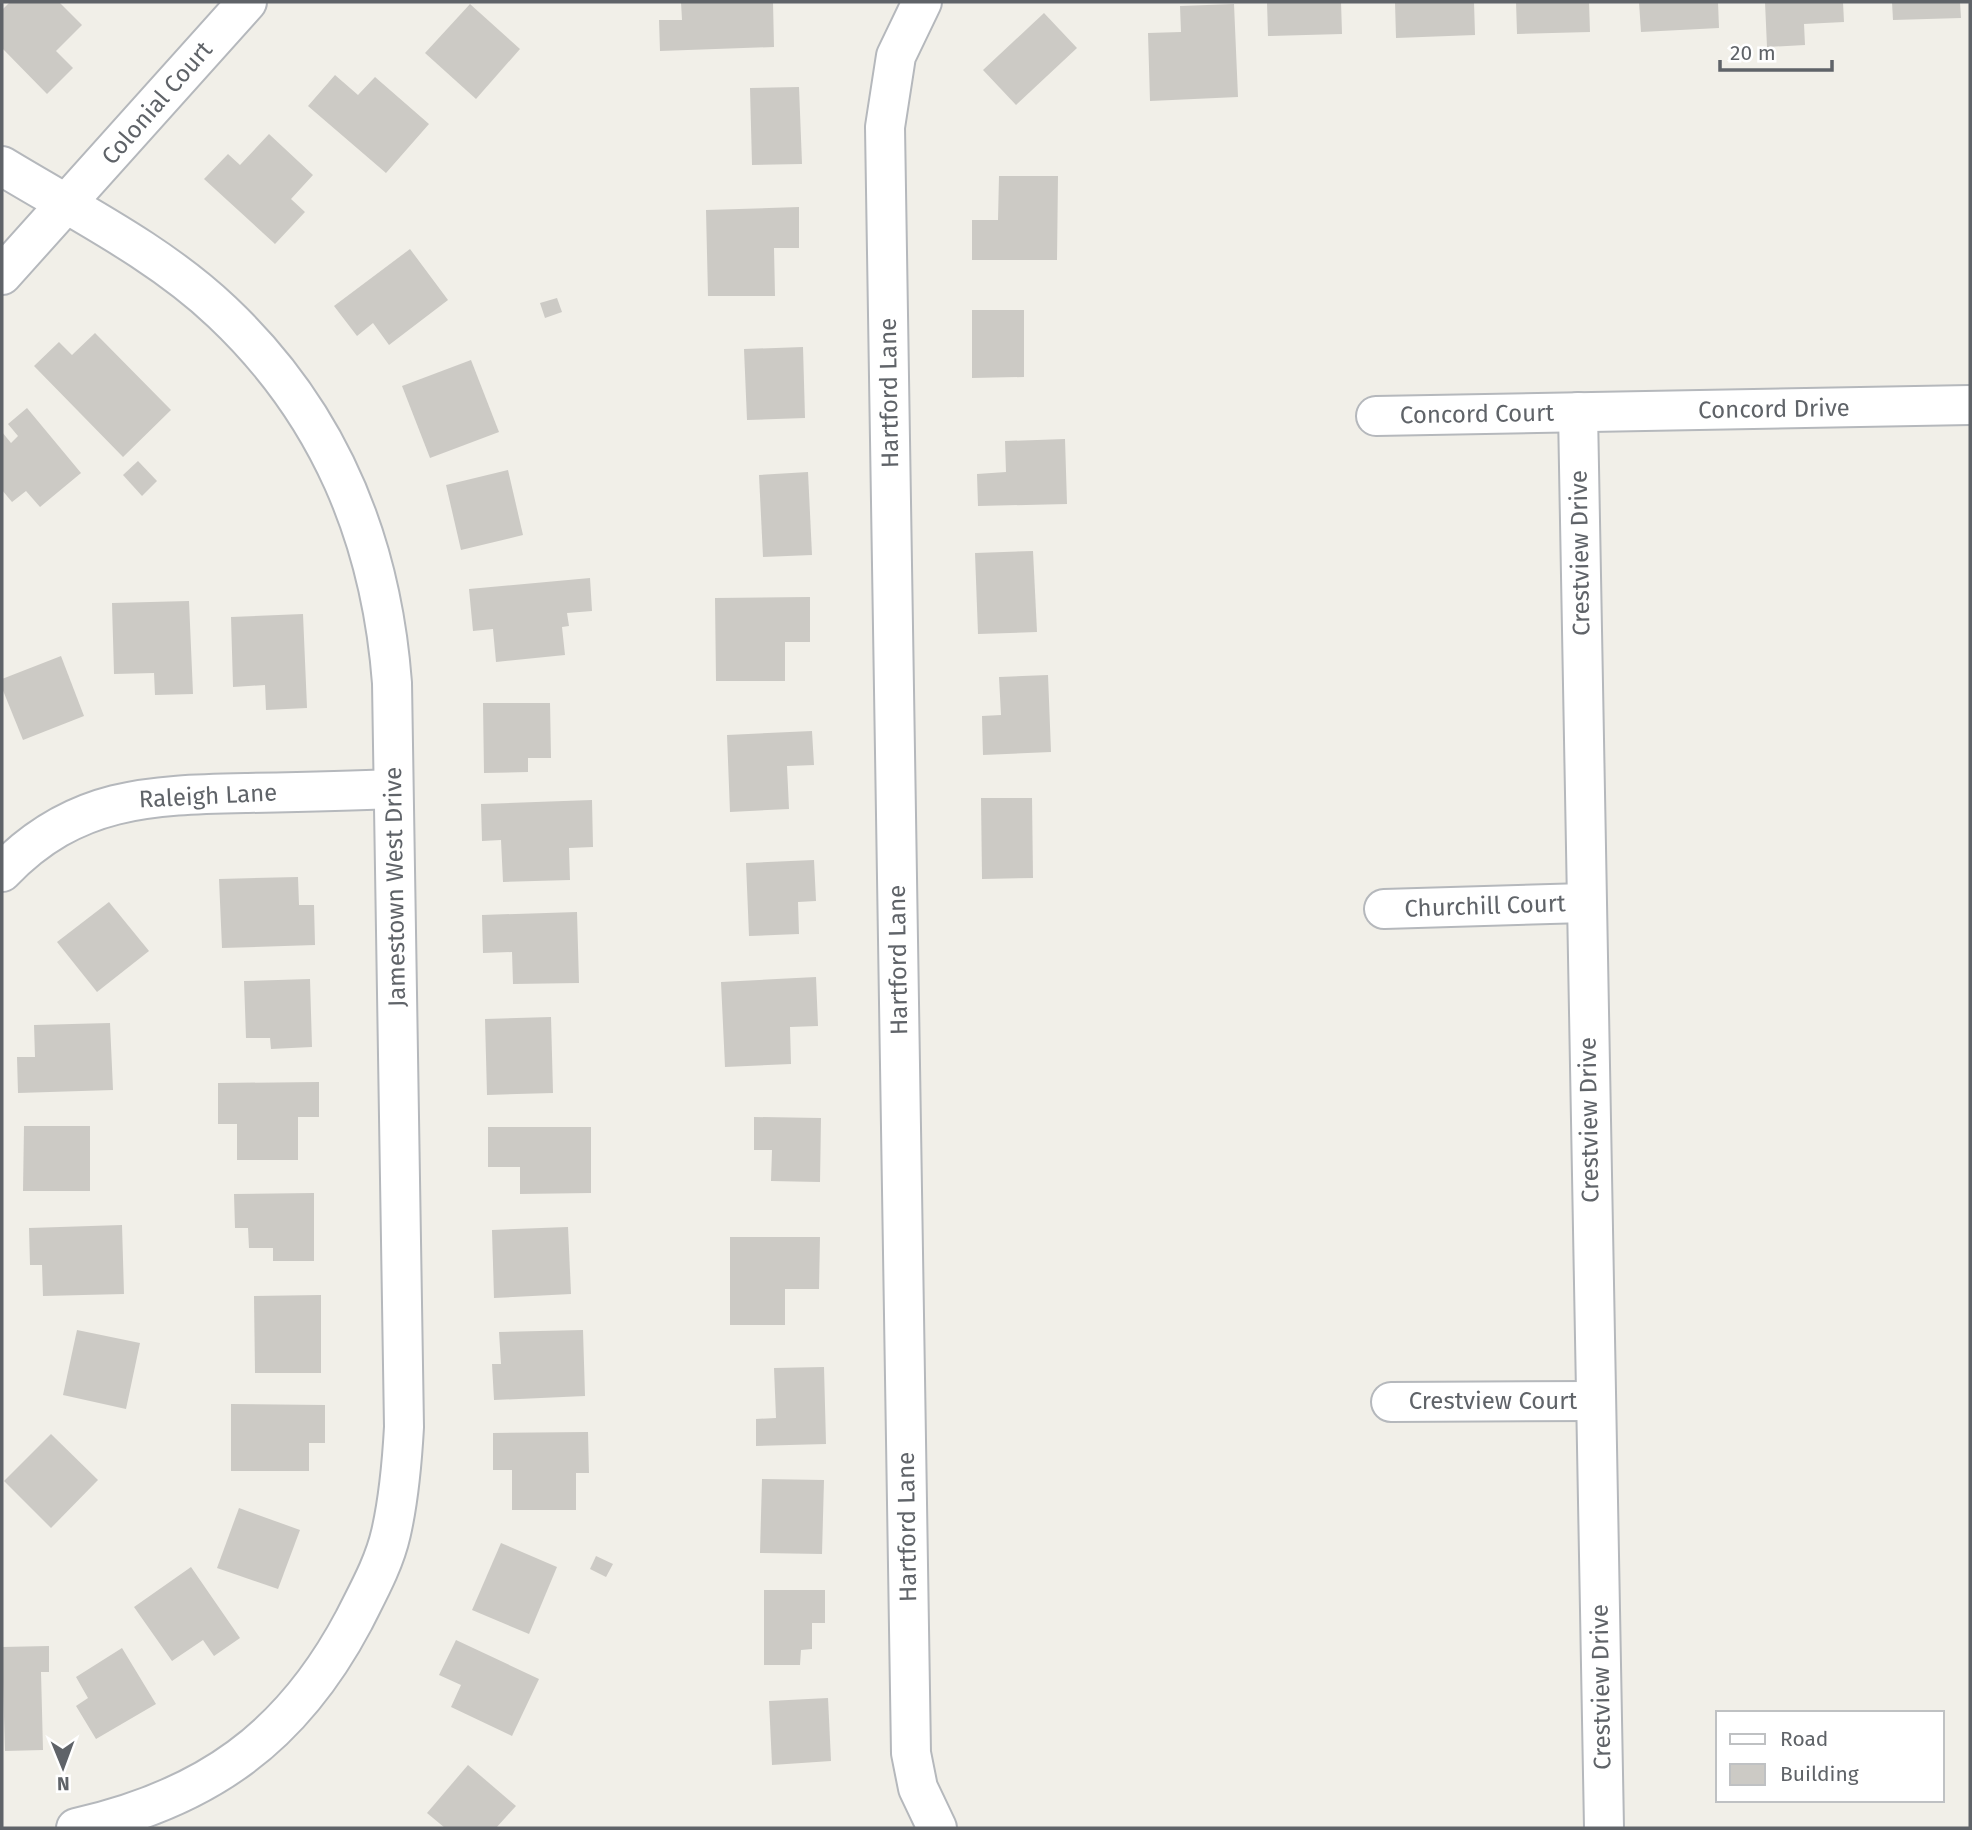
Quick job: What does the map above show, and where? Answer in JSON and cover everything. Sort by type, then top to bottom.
[{"type":"street","name":"Colonial Court","points":[[2,275],[247,2]]},
{"type":"street","name":"Hartford Lane","points":[[922,2],[896,56],[884,127],[911,1753],[918,1788],[937,1828]]},
{"type":"street","name":"Jamestown West Drive","points":[[2,166],[67,204],[178,277],[221,311],[273,367],[323,444],[349,493],[382,592],[392,683],[404,1427],[401,1477],[391,1534],[383,1560],[349,1629],[318,1680],[264,1738],[206,1781],[134,1814],[76,1828]]},
{"type":"street","name":"Concord Drive","points":[[1578,412],[1970,405]]},
{"type":"street","name":"Concord Court","points":[[1376,416],[1578,412]]},
{"type":"street","name":"Crestview Drive","points":[[1578,412],[1594,1401],[1604,1828]]},
{"type":"street","name":"Raleigh Lane","points":[[2,872],[46,835],[93,810],[126,800],[178,794],[393,789]]},
{"type":"street","name":"Churchill Court","points":[[1384,909],[1585,903]]},
{"type":"street","name":"Crestview Court","points":[[1391,1402],[1594,1401]]},
{"type":"building","points":[[10,2],[59,2],[82,25],[56,51],[73,68],[47,94],[2,48],[2,10]]},
{"type":"building","points":[[681,2],[773,2],[774,47],[660,51],[659,20],[682,20]]},
{"type":"building","points":[[1267,2],[1341,2],[1342,34],[1268,36]]},
{"type":"building","points":[[1395,2],[1474,2],[1475,35],[1396,38]]},
{"type":"building","points":[[1516,2],[1589,2],[1590,32],[1517,34]]},
{"type":"building","points":[[1639,2],[1718,2],[1719,28],[1641,32]]},
{"type":"building","points":[[1765,2],[1843,2],[1844,22],[1804,24],[1805,45],[1767,47]]},
{"type":"building","points":[[1892,2],[1960,2],[1961,18],[1893,20]]},
{"type":"building","points":[[470,4],[520,49],[476,99],[425,53]]},
{"type":"building","points":[[1234,4],[1238,97],[1150,101],[1148,33],[1181,32],[1180,6]]},
{"type":"building","points":[[1044,13],[1077,48],[1016,105],[983,70]]},
{"type":"building","points":[[335,75],[358,95],[375,77],[429,124],[386,173],[308,106]]},
{"type":"building","points":[[799,87],[802,164],[752,165],[750,88]]},
{"type":"building","points":[[269,134],[313,175],[291,199],[305,212],[275,244],[204,179],[228,154],[240,165]]},
{"type":"building","points":[[999,176],[1058,176],[1057,260],[972,260],[972,220],[998,220]]},
{"type":"building","points":[[799,207],[799,248],[774,248],[775,296],[708,296],[706,210]]},
{"type":"building","points":[[410,249],[448,300],[389,345],[373,323],[357,336],[334,306]]},
{"type":"building","points":[[557,298],[562,312],[545,318],[540,303]]},
{"type":"building","points":[[972,310],[1024,310],[1024,377],[972,378]]},
{"type":"building","points":[[95,333],[171,410],[123,457],[34,366],[59,342],[72,355]]},
{"type":"building","points":[[803,347],[805,418],[747,420],[744,349]]},
{"type":"building","points":[[471,360],[499,432],[430,458],[402,386]]},
{"type":"building","points":[[27,408],[81,473],[40,507],[26,491],[12,502],[2,490],[2,432],[11,443],[18,436],[8,424]]},
{"type":"building","points":[[1065,439],[1067,504],[978,506],[977,474],[1006,472],[1005,441]]},
{"type":"building","points":[[138,461],[157,481],[142,496],[123,475]]},
{"type":"building","points":[[508,470],[523,535],[461,550],[446,485]]},
{"type":"building","points":[[808,472],[812,555],[763,557],[759,475]]},
{"type":"building","points":[[1033,551],[1037,632],[978,634],[975,553]]},
{"type":"building","points":[[590,578],[592,611],[567,613],[569,626],[562,627],[565,655],[496,662],[493,629],[473,631],[469,589]]},
{"type":"building","points":[[810,597],[810,642],[785,642],[785,681],[716,681],[715,598]]},
{"type":"building","points":[[189,601],[193,694],[155,695],[154,673],[114,674],[112,603]]},
{"type":"building","points":[[303,614],[307,708],[266,710],[265,685],[233,687],[231,617]]},
{"type":"building","points":[[61,656],[84,716],[23,740],[2,688],[2,679]]},
{"type":"building","points":[[1048,675],[1051,752],[983,755],[982,716],[1001,715],[999,677]]},
{"type":"building","points":[[483,703],[550,703],[551,758],[528,758],[528,772],[484,773]]},
{"type":"building","points":[[812,731],[814,765],[787,766],[789,809],[730,812],[727,735]]},
{"type":"building","points":[[981,798],[1032,798],[1033,878],[982,879]]},
{"type":"building","points":[[592,800],[593,847],[569,848],[570,880],[503,882],[501,840],[482,841],[481,804]]},
{"type":"building","points":[[814,860],[816,901],[798,902],[799,934],[749,936],[746,863]]},
{"type":"building","points":[[298,877],[299,905],[314,905],[315,945],[222,948],[219,879]]},
{"type":"building","points":[[109,902],[149,951],[97,992],[57,942]]},
{"type":"building","points":[[577,912],[579,983],[513,984],[512,952],[483,953],[482,915]]},
{"type":"building","points":[[816,977],[818,1026],[790,1027],[791,1064],[725,1067],[721,982]]},
{"type":"building","points":[[310,979],[312,1047],[271,1049],[270,1038],[246,1038],[244,981]]},
{"type":"building","points":[[551,1017],[553,1093],[487,1095],[485,1019]]},
{"type":"building","points":[[110,1023],[113,1090],[18,1093],[17,1057],[35,1057],[34,1025]]},
{"type":"building","points":[[319,1082],[319,1117],[298,1117],[298,1160],[237,1160],[237,1124],[218,1124],[218,1083]]},
{"type":"building","points":[[754,1117],[821,1118],[820,1182],[771,1181],[772,1150],[754,1150]]},
{"type":"building","points":[[24,1126],[90,1126],[90,1191],[23,1191]]},
{"type":"building","points":[[488,1127],[591,1127],[591,1193],[520,1194],[520,1167],[488,1167]]},
{"type":"building","points":[[314,1193],[314,1261],[273,1261],[273,1248],[249,1248],[248,1228],[235,1228],[234,1194]]},
{"type":"building","points":[[122,1225],[124,1294],[43,1296],[42,1265],[30,1265],[29,1228]]},
{"type":"building","points":[[568,1227],[571,1294],[494,1298],[492,1230]]},
{"type":"building","points":[[730,1237],[820,1237],[819,1289],[785,1289],[785,1325],[730,1325]]},
{"type":"building","points":[[321,1295],[321,1373],[255,1373],[254,1296]]},
{"type":"building","points":[[77,1330],[140,1343],[126,1409],[63,1395]]},
{"type":"building","points":[[583,1330],[585,1396],[494,1400],[492,1364],[501,1364],[499,1332]]},
{"type":"building","points":[[824,1367],[826,1444],[756,1446],[756,1419],[776,1418],[774,1368]]},
{"type":"building","points":[[231,1404],[325,1405],[325,1443],[309,1443],[309,1471],[231,1471]]},
{"type":"building","points":[[588,1432],[589,1473],[576,1473],[576,1510],[512,1510],[512,1470],[493,1470],[493,1433]]},
{"type":"building","points":[[51,1434],[98,1480],[51,1528],[4,1481]]},
{"type":"building","points":[[762,1479],[824,1480],[822,1554],[760,1553]]},
{"type":"building","points":[[239,1508],[300,1530],[278,1589],[217,1568]]},
{"type":"building","points":[[501,1543],[557,1567],[529,1634],[472,1610]]},
{"type":"building","points":[[596,1556],[613,1564],[606,1577],[590,1569]]},
{"type":"building","points":[[191,1567],[240,1638],[214,1656],[203,1640],[172,1661],[134,1607]]},
{"type":"building","points":[[764,1590],[825,1590],[825,1623],[812,1623],[812,1649],[801,1650],[800,1665],[764,1665]]},
{"type":"building","points":[[456,1640],[539,1679],[512,1736],[451,1707],[461,1685],[439,1675]]},
{"type":"building","points":[[49,1646],[49,1672],[41,1672],[43,1750],[5,1751],[2,1647]]},
{"type":"building","points":[[122,1648],[156,1704],[96,1739],[76,1706],[88,1698],[76,1677]]},
{"type":"building","points":[[828,1698],[831,1761],[772,1765],[769,1701]]},
{"type":"building","points":[[468,1765],[516,1806],[496,1828],[445,1828],[427,1813]]}]
